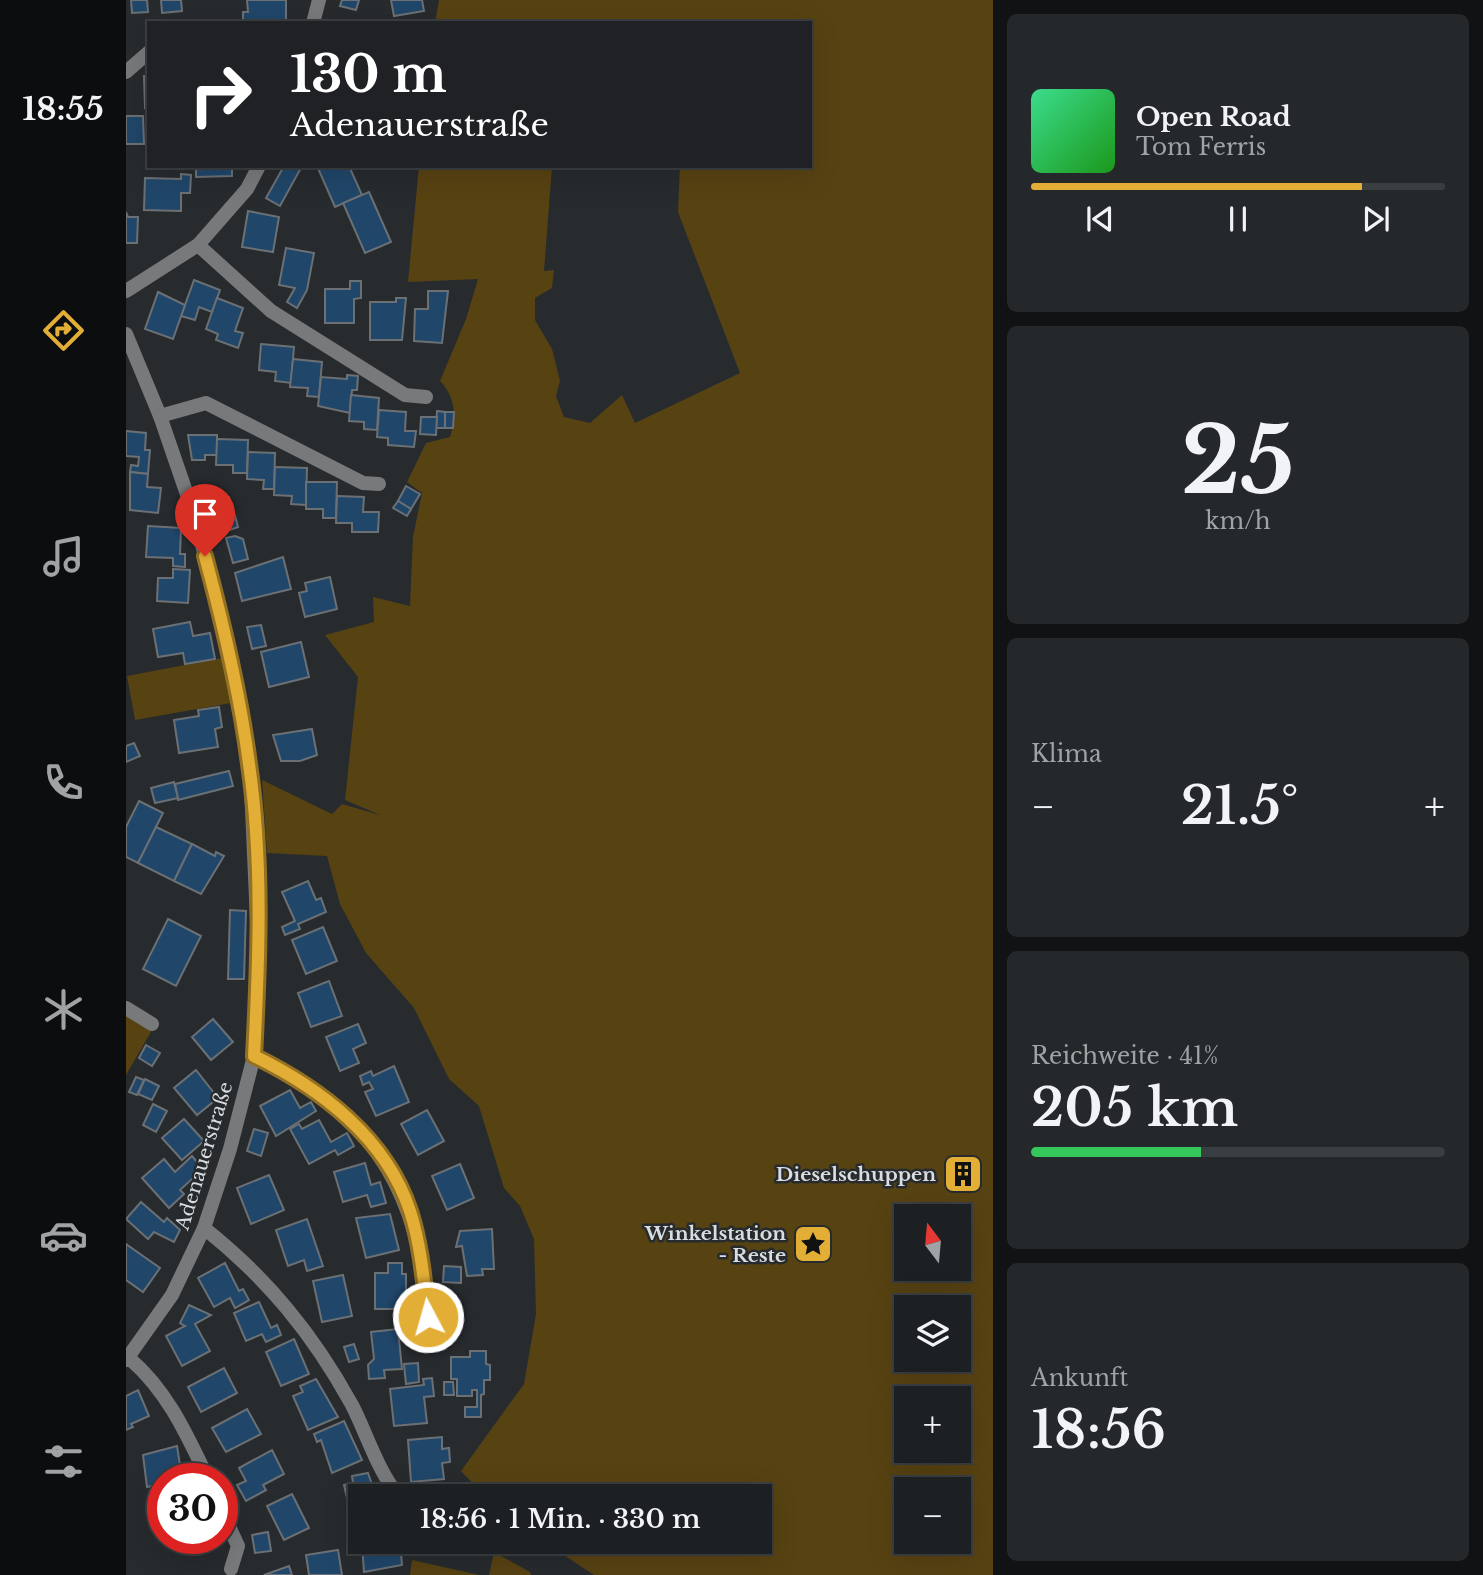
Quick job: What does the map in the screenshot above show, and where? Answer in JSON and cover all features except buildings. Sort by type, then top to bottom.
[{"type":"street","points":[[314,21],[320,0]]},
{"type":"street","points":[[126,72],[147,54]]},
{"type":"street","points":[[126,291],[198,245],[247,189],[258,168]]},
{"type":"street","points":[[198,245],[271,311],[405,395],[426,397]]},
{"type":"street","name":"Adenauerstraße","points":[[126,334],[160,416],[192,509],[218,603],[250,765],[259,965],[254,1056],[230,1149],[204,1228],[172,1295],[128,1359]]},
{"type":"street","points":[[160,416],[206,403],[363,483],[379,484]]},
{"type":"street","points":[[126,1008],[152,1024]]},
{"type":"street","points":[[254,1056],[296,1077],[346,1116],[385,1160],[410,1210],[422,1262],[428,1317],[422,1342]]},
{"type":"street","points":[[204,1228],[243,1258],[277,1293],[325,1356],[393,1484]]},
{"type":"street","points":[[128,1359],[148,1374],[176,1413],[200,1463]]},
{"type":"street","points":[[231,1569],[235,1554]]},
{"type":"shaded area","points":[[439,0],[993,0],[993,1575],[594,1575],[562,1554],[772,1554],[772,1484],[473,1484],[461,1471],[524,1384],[536,1314],[534,1239],[520,1206],[504,1188],[479,1106],[449,1079],[414,1008],[366,953],[340,904],[327,856],[267,853],[262,780],[332,814],[342,804],[380,815],[345,800],[358,677],[325,635],[374,622],[373,597],[410,606],[413,537],[422,493],[407,482],[426,443],[450,437],[454,414],[452,400],[440,381],[466,319],[478,279],[408,282],[419,168],[552,168],[544,271],[554,270],[552,288],[535,298],[535,320],[552,349],[560,381],[556,396],[564,417],[590,423],[622,395],[635,423],[740,373],[678,212],[680,168],[812,168],[812,21],[435,21]]},
{"type":"shaded area","points":[[222,658],[231,703],[135,720],[127,676]]},
{"type":"shaded area","points":[[126,1015],[152,1030],[126,1075]]},
{"type":"shaded area","points":[[494,1554],[498,1554],[531,1575],[489,1575]]},
{"type":"shaded area","points":[[412,1560],[479,1575],[410,1575]]},
{"type":"place","name":"Dieselschuppen","points":[[963,1174]]},
{"type":"place","name":"Winkelstation - Reste","points":[[813,1244]]},
{"type":"route","points":[[205,556],[218,603],[250,765],[257,872],[259,965],[254,1056],[296,1077],[346,1116],[385,1160],[410,1210],[422,1262],[428,1317]]}]
